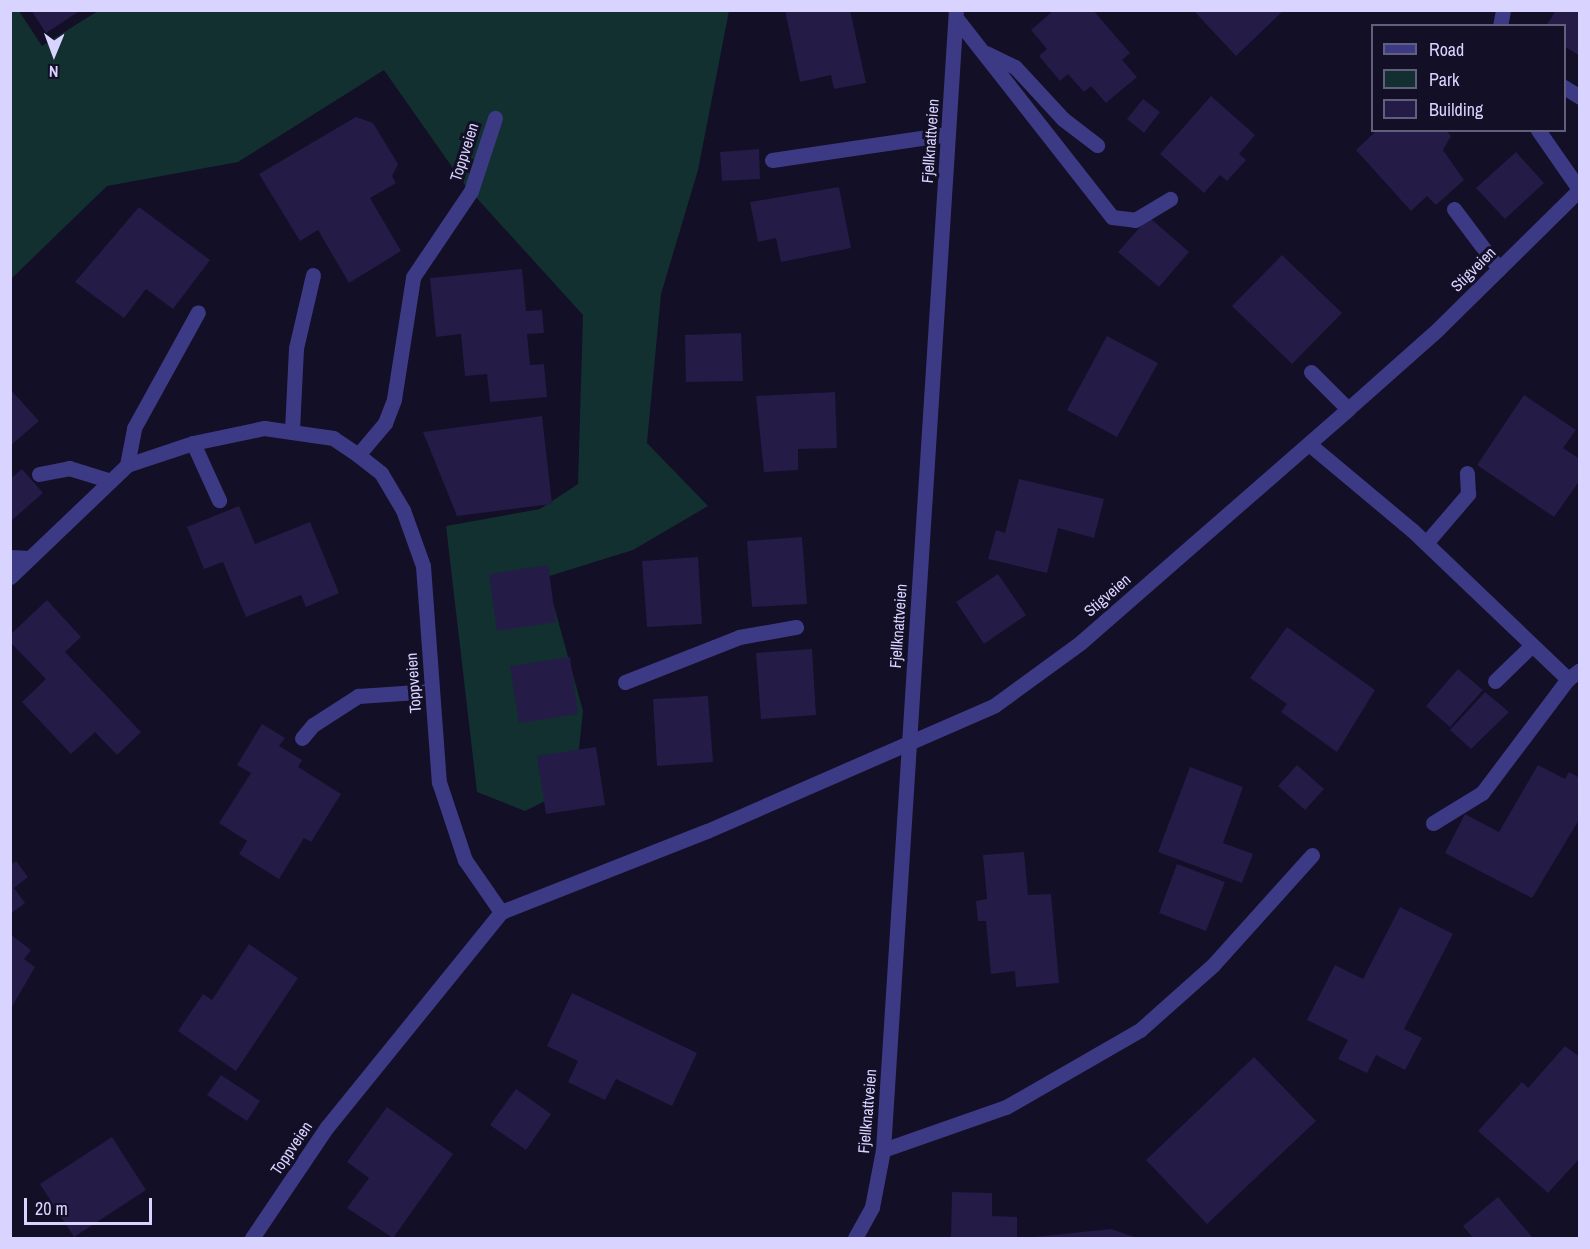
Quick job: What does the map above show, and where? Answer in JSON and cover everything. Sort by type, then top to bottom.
[{"type":"street","points":[[956,14],[981,50],[1112,217],[1135,220],[1170,199]]},
{"type":"street","name":"Fjellknattveien","points":[[855,1239],[872,1207],[883,1150],[956,14]]},
{"type":"street","points":[[981,50],[1015,67],[1063,119],[1097,145]]},
{"type":"street","points":[[1566,88],[1580,97]]},
{"type":"street","name":"Toppveien","points":[[358,455],[385,423],[394,399],[413,276],[471,191],[495,118]]},
{"type":"street","points":[[1539,132],[1579,189]]},
{"type":"street","points":[[772,160],[948,134]]},
{"type":"street","name":"Stigveien","points":[[909,744],[995,705],[1080,643],[1348,409],[1499,269],[1579,189]]},
{"type":"street","points":[[1454,209],[1499,269]]},
{"type":"street","points":[[292,430],[296,348],[313,275]]},
{"type":"street","points":[[127,465],[134,428],[198,312]]},
{"type":"street","points":[[1311,372],[1348,409]]},
{"type":"street","name":"Toppveien","points":[[10,577],[108,480],[127,465],[193,443],[264,428],[292,430],[333,438],[358,455],[381,473],[403,510],[423,566],[439,782],[465,860],[501,912]]},
{"type":"street","points":[[193,443],[219,500]]},
{"type":"street","points":[[1309,444],[1426,543],[1531,646],[1574,675],[1482,793],[1433,823]]},
{"type":"street","points":[[39,474],[69,468],[108,480]]},
{"type":"street","points":[[1426,543],[1468,494],[1467,473]]},
{"type":"street","points":[[10,556],[29,558]]},
{"type":"street","points":[[625,682],[739,637],[796,627]]},
{"type":"street","points":[[1495,681],[1531,646]]},
{"type":"street","points":[[302,738],[358,696],[432,691]]},
{"type":"street","name":"Toppveien","points":[[252,1239],[327,1126],[501,912],[909,744]]},
{"type":"street","points":[[883,1150],[1006,1107],[1140,1030],[1213,965],[1312,855]]},
{"type":"green space","points":[[11,11],[19,11],[42,46],[98,11],[729,11],[698,170],[661,294],[647,443],[708,506],[633,550],[546,577],[583,711],[575,786],[525,811],[477,792],[446,526],[540,509],[578,484],[583,315],[464,184],[384,70],[238,162],[107,186],[11,279]]},
{"type":"building","points":[[31,10],[81,10],[46,33]]},
{"type":"building","points":[[785,10],[850,10],[866,83],[834,89],[831,75],[800,82]]},
{"type":"building","points":[[1054,10],[1093,10],[1130,53],[1122,60],[1137,77],[1106,103],[1091,86],[1084,92],[1068,74],[1060,81],[1039,56],[1047,49],[1031,30]]},
{"type":"building","points":[[1193,10],[1284,10],[1236,56]]},
{"type":"building","points":[[1556,10],[1580,10],[1580,56],[1566,47],[1566,24],[1547,24]]},
{"type":"building","points":[[1211,96],[1255,135],[1239,154],[1246,160],[1227,181],[1220,175],[1204,193],[1160,154]]},
{"type":"building","points":[[1143,99],[1160,112],[1144,133],[1127,119]]},
{"type":"building","points":[[356,117],[373,123],[398,164],[392,176],[396,183],[370,198],[401,251],[349,283],[318,230],[300,241],[259,174]]},
{"type":"building","points":[[1375,132],[1448,132],[1451,136],[1443,150],[1464,180],[1436,205],[1427,196],[1411,211],[1356,150]]},
{"type":"building","points":[[759,149],[760,179],[722,181],[720,152]]},
{"type":"building","points":[[1516,152],[1544,183],[1505,219],[1476,188]]},
{"type":"building","points":[[839,187],[851,248],[781,262],[776,238],[758,242],[750,202]]},
{"type":"building","points":[[139,207],[210,260],[173,309],[146,289],[124,318],[75,282]]},
{"type":"building","points":[[1149,217],[1189,252],[1159,287],[1118,252]]},
{"type":"building","points":[[1282,255],[1342,313],[1292,364],[1232,306]]},
{"type":"building","points":[[522,269],[526,311],[542,310],[544,333],[527,334],[530,365],[544,364],[547,397],[490,402],[487,374],[465,376],[461,334],[436,337],[430,278]]},
{"type":"building","points":[[741,333],[743,381],[686,382],[685,335]]},
{"type":"building","points":[[1107,336],[1158,363],[1117,437],[1067,410]]},
{"type":"building","points":[[10,389],[39,421],[10,446]]},
{"type":"building","points":[[835,392],[837,448],[798,449],[798,470],[764,472],[756,396]]},
{"type":"building","points":[[1524,395],[1576,430],[1563,448],[1580,459],[1580,480],[1554,517],[1477,465]]},
{"type":"building","points":[[542,416],[552,504],[457,516],[423,432]]},
{"type":"building","points":[[22,469],[43,493],[12,520],[10,479]]},
{"type":"building","points":[[1019,479],[1104,499],[1094,538],[1058,528],[1047,573],[988,559],[996,530],[1005,533]]},
{"type":"building","points":[[239,506],[255,544],[310,522],[339,593],[306,607],[301,595],[246,617],[223,562],[204,569],[187,527]]},
{"type":"building","points":[[802,537],[807,604],[752,607],[747,541]]},
{"type":"building","points":[[698,557],[702,624],[647,627],[642,561]]},
{"type":"building","points":[[548,565],[556,622],[497,631],[489,574]]},
{"type":"building","points":[[998,574],[1026,615],[984,644],[956,602]]},
{"type":"building","points":[[47,600],[81,637],[65,652],[141,732],[117,755],[95,732],[71,754],[22,702],[46,679],[10,642],[10,635]]},
{"type":"building","points":[[1287,627],[1375,690],[1337,752],[1281,712],[1287,704],[1250,678]]},
{"type":"building","points":[[812,649],[816,715],[761,719],[756,653]]},
{"type":"building","points":[[570,657],[578,714],[519,723],[510,666]]},
{"type":"building","points":[[1458,669],[1483,690],[1450,727],[1426,706]]},
{"type":"building","points":[[1485,692],[1509,712],[1471,749],[1450,730]]},
{"type":"building","points":[[708,696],[713,762],[657,766],[653,699]]},
{"type":"building","points":[[262,724],[285,738],[279,746],[302,760],[298,767],[341,794],[311,842],[304,838],[279,879],[239,854],[247,841],[219,823],[251,773],[237,765]]},
{"type":"building","points":[[596,747],[605,805],[546,814],[537,756]]},
{"type":"building","points":[[1297,765],[1324,789],[1305,810],[1278,786]]},
{"type":"building","points":[[1538,765],[1565,779],[1569,772],[1580,778],[1580,818],[1532,898],[1445,853],[1465,814],[1499,832]]},
{"type":"building","points":[[1190,767],[1243,787],[1223,843],[1253,854],[1242,883],[1158,852]]},
{"type":"building","points":[[1024,852],[1028,895],[1051,894],[1059,983],[1016,987],[1015,971],[991,974],[986,921],[978,921],[976,901],[987,899],[983,855]]},
{"type":"building","points":[[16,861],[28,877],[14,888],[25,903],[10,914],[10,865]]},
{"type":"building","points":[[1177,864],[1225,882],[1206,931],[1159,913]]},
{"type":"building","points":[[1400,907],[1453,934],[1404,1029],[1422,1038],[1405,1070],[1376,1055],[1367,1073],[1338,1059],[1348,1040],[1307,1020],[1335,965],[1363,979]]},
{"type":"building","points":[[10,934],[31,950],[24,959],[35,967],[10,1010]]},
{"type":"building","points":[[249,944],[298,978],[236,1071],[178,1031],[203,994],[212,1000]]},
{"type":"building","points":[[572,993],[697,1053],[672,1106],[616,1079],[605,1100],[568,1082],[578,1061],[547,1046]]},
{"type":"building","points":[[1565,1046],[1580,1057],[1580,1158],[1548,1193],[1478,1131],[1522,1082],[1528,1088]]},
{"type":"building","points":[[1254,1057],[1316,1121],[1207,1224],[1146,1160]]},
{"type":"building","points":[[221,1075],[260,1101],[247,1121],[207,1095]]},
{"type":"building","points":[[516,1089],[551,1114],[526,1150],[490,1125]]},
{"type":"building","points":[[387,1107],[453,1154],[393,1238],[347,1208],[369,1178],[347,1162]]},
{"type":"building","points":[[112,1137],[146,1190],[74,1237],[40,1184]]},
{"type":"building","points":[[952,1192],[992,1193],[992,1216],[1017,1217],[1017,1238],[951,1238]]},
{"type":"building","points":[[1498,1197],[1533,1238],[1473,1238],[1463,1226]]},
{"type":"building","points":[[1111,1229],[1137,1238],[1035,1238],[1035,1237]]}]
